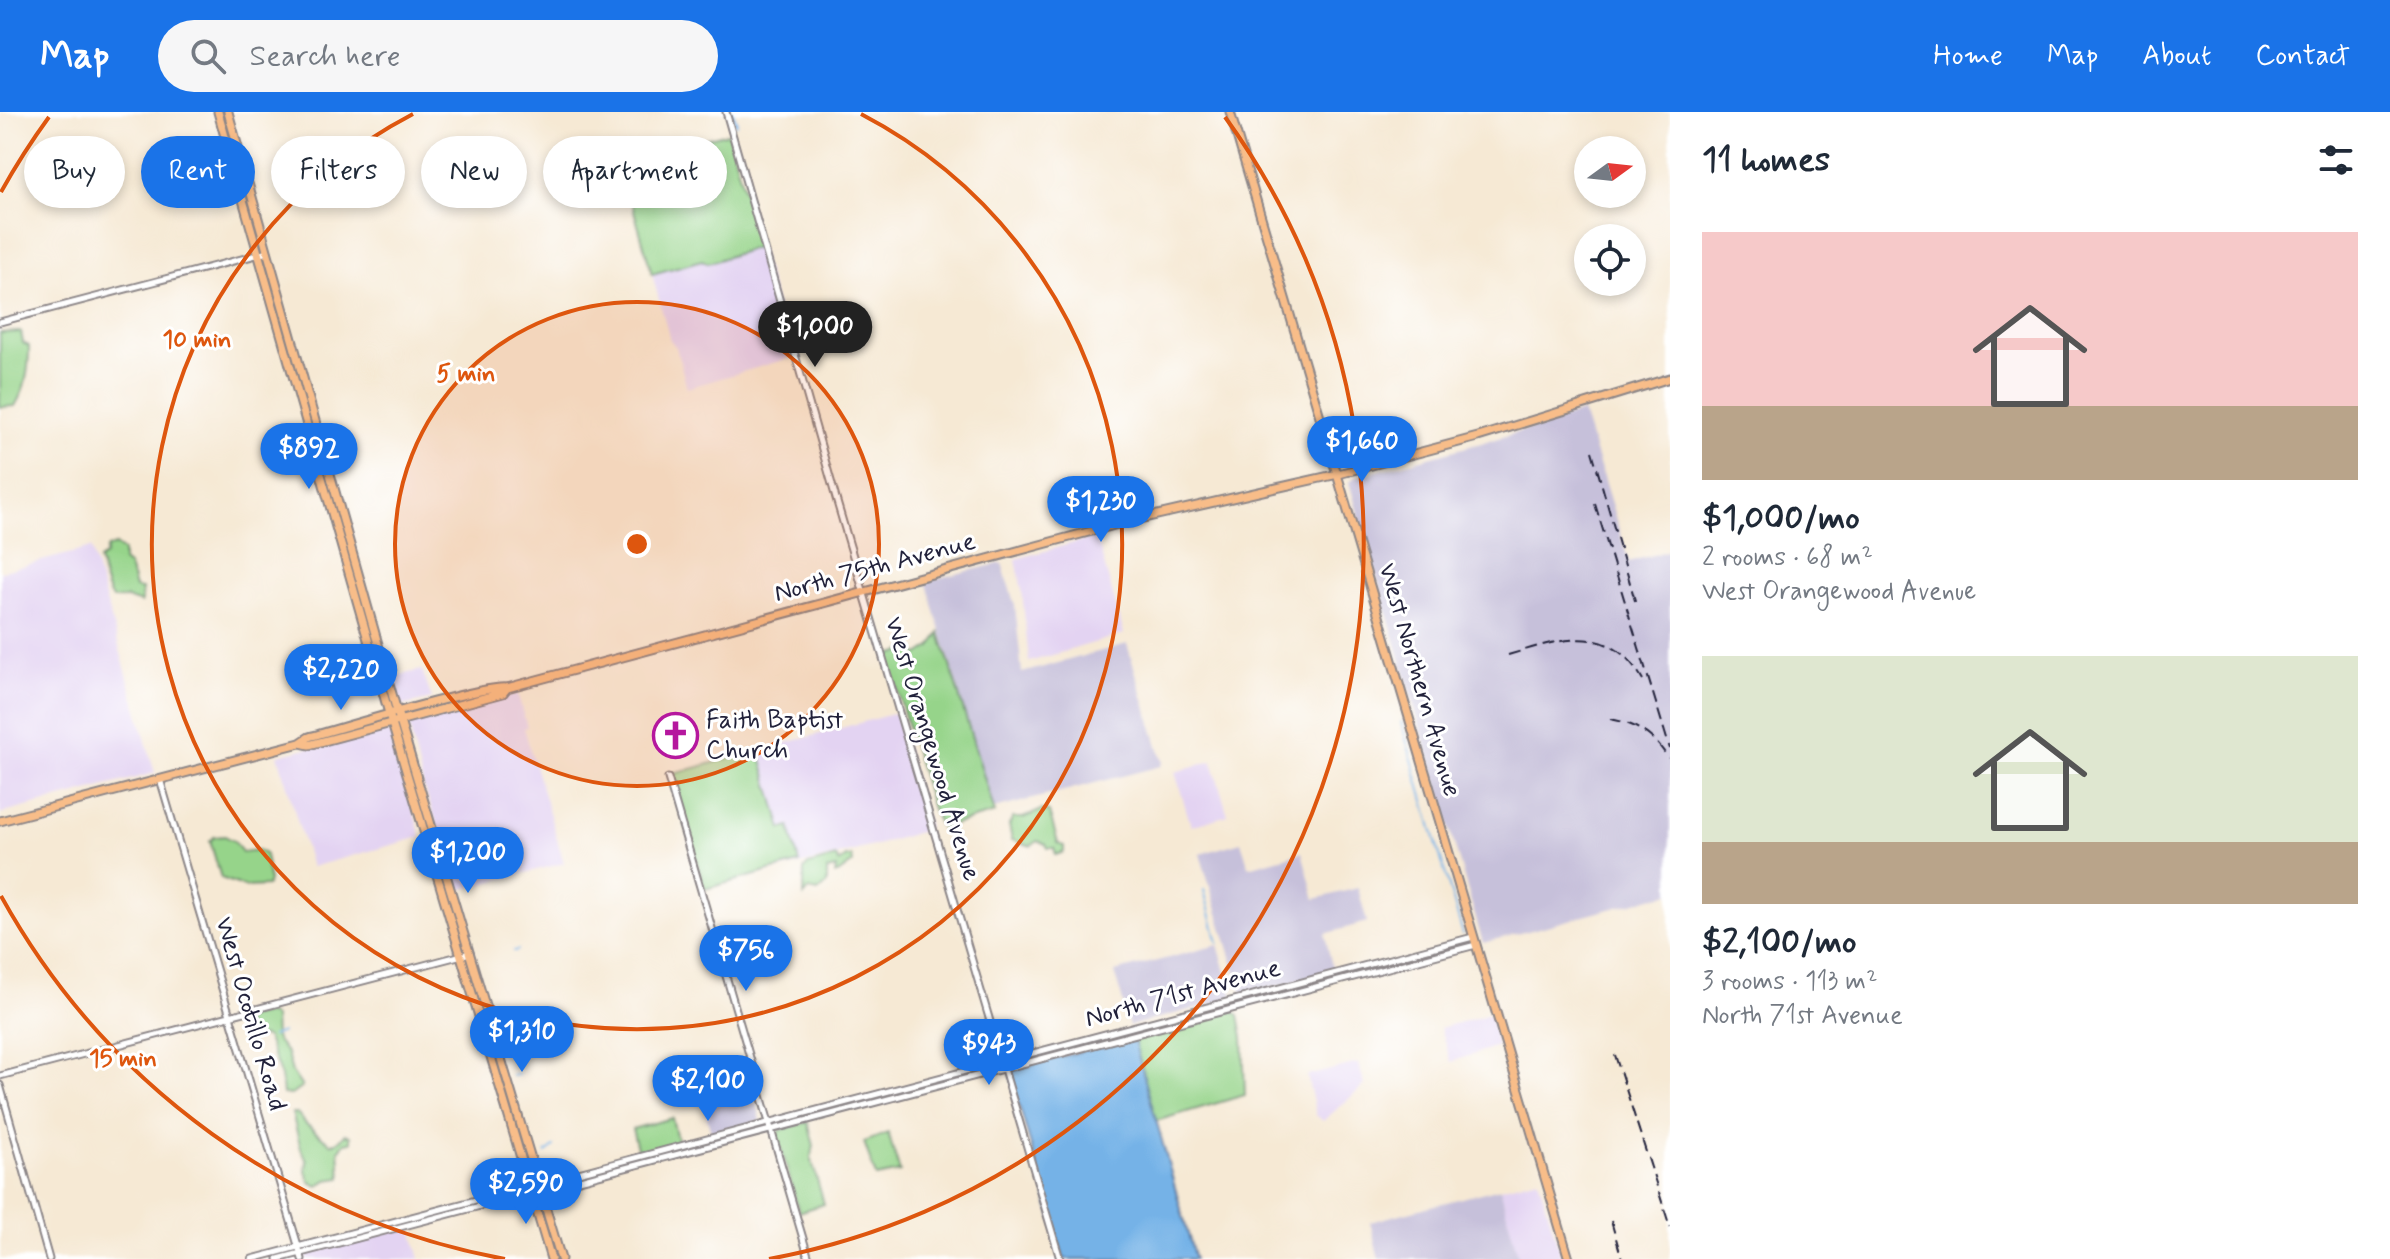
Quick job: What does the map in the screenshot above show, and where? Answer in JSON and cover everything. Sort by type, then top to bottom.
[{"type":"main road","points":[[218,112],[263,253],[460,954],[561,1259]]},
{"type":"main road","points":[[228,112],[263,253]]},
{"type":"main road","name":"West Northern Avenue","points":[[1230,112],[1569,1259]]},
{"type":"main road","name":"North 75th Avenue","points":[[0,821],[300,743],[309,737],[503,693],[507,688],[1122,523],[1338,474],[1478,437],[1670,378]]},
{"type":"main road","points":[[395,718],[470,953],[535,1187],[551,1259]]},
{"type":"street","name":"West Orangewood Avenue","points":[[726,112],[1060,1259]]},
{"type":"street","points":[[0,322],[263,253]]},
{"type":"street","points":[[668,778],[809,1259]]},
{"type":"street","name":"West Ocotillo Road","points":[[160,779],[300,1253]]},
{"type":"street","name":"North 71st Avenue","points":[[278,1259],[535,1187],[1475,941]]},
{"type":"street","points":[[0,1076],[470,953]]},
{"type":"street","points":[[0,1085],[49,1259]]},
{"type":"street","name":"North 71st Avenue","points":[[252,1259],[300,1253]]},
{"type":"shaded area","points":[[759,246],[790,358],[687,388],[652,274],[702,260],[708,263]]},
{"type":"shaded area","points":[[1583,412],[1629,562],[1670,550],[1670,893],[1483,943],[1349,482],[1355,477]]},
{"type":"shaded area","points":[[1097,539],[1124,634],[1029,662],[1016,559]]},
{"type":"shaded area","points":[[91,548],[155,773],[0,814],[0,572]]},
{"type":"shaded area","points":[[1002,563],[1015,606],[1022,673],[1127,644],[1163,762],[1161,766],[994,809],[926,581]]},
{"type":"shaded area","points":[[422,670],[432,699],[402,706],[391,677]]},
{"type":"shaded area","points":[[517,693],[527,727],[524,728],[564,863],[455,891],[409,726],[413,722]]},
{"type":"shaded area","points":[[896,713],[928,825],[925,830],[705,889],[670,775]]},
{"type":"shaded area","points":[[386,730],[391,735],[421,837],[311,867],[278,755]]},
{"type":"shaded area","points":[[1212,761],[1228,815],[1191,826],[1175,772]]},
{"type":"shaded area","points":[[1241,842],[1249,867],[1302,852],[1315,899],[1358,888],[1367,922],[1325,934],[1333,971],[1246,995],[1242,993],[1200,854]]},
{"type":"shaded area","points":[[1218,945],[1233,995],[1231,999],[1129,1026],[1115,972]]},
{"type":"shaded area","points":[[1490,1014],[1497,1046],[1451,1062],[1440,1028]]},
{"type":"shaded area","points":[[1358,1063],[1365,1085],[1323,1121],[1316,1115],[1307,1076]]},
{"type":"shaded area","points":[[747,1067],[761,1120],[712,1135],[696,1081]]},
{"type":"shaded area","points":[[1538,1178],[1562,1259],[1519,1259],[1500,1188]]},
{"type":"shaded area","points":[[1500,1188],[1519,1259],[1379,1259],[1370,1222]]},
{"type":"shaded area","points":[[411,1226],[420,1259],[306,1259],[307,1254]]},
{"type":"green space","points":[[728,133],[759,246],[708,263],[702,260],[652,274],[633,208],[727,208],[727,136],[716,136]]},
{"type":"green space","points":[[21,332],[23,343],[29,346],[25,384],[15,406],[0,407],[0,333]]},
{"type":"green space","points":[[115,545],[123,551],[123,561],[129,566],[135,588],[142,589],[141,603],[126,598],[112,599],[110,595],[99,560],[105,556],[107,548]]},
{"type":"green space","points":[[940,633],[995,813],[941,828],[932,809],[887,656],[906,650],[919,655],[931,647]]},
{"type":"green space","points":[[759,750],[782,829],[790,827],[799,863],[705,889],[670,775]]},
{"type":"green space","points":[[1042,810],[1049,812],[1058,843],[1064,846],[1064,852],[1056,855],[1054,848],[1048,848],[1038,841],[1031,846],[1012,840],[1009,825],[1013,818],[1023,818]]},
{"type":"green space","points":[[225,836],[234,841],[242,852],[258,850],[265,854],[267,886],[245,887],[221,878],[210,841],[214,837]]},
{"type":"green space","points":[[836,857],[839,863],[846,857],[852,857],[853,863],[838,874],[835,874],[836,868],[827,870],[827,884],[818,892],[809,890],[804,896],[804,870],[808,865]]},
{"type":"green space","points":[[1232,1011],[1239,1015],[1243,1037],[1245,1095],[1156,1121],[1133,1037]]},
{"type":"green space","points":[[267,1014],[274,1017],[275,1038],[287,1054],[292,1072],[302,1087],[291,1095],[283,1094],[281,1077],[267,1039],[263,1036],[249,1039],[244,1036],[244,1018]]},
{"type":"green space","points":[[292,1113],[297,1113],[331,1144],[345,1134],[351,1136],[351,1142],[345,1143],[339,1150],[341,1178],[327,1180],[318,1186],[310,1182]]},
{"type":"green space","points":[[672,1118],[678,1143],[638,1152],[632,1129]]},
{"type":"green space","points":[[808,1122],[814,1146],[811,1158],[824,1204],[799,1212],[777,1134]]},
{"type":"green space","points":[[888,1133],[900,1172],[876,1177],[864,1142]]},
{"type":"water","points":[[1133,1037],[1195,1259],[1064,1259],[1009,1071]]},
{"type":"waterway","points":[[732,112],[736,123]]},
{"type":"waterway","points":[[1401,722],[1463,934]]},
{"type":"waterway","points":[[1204,890],[1218,943]]},
{"type":"waterway","points":[[514,951],[518,950]]},
{"type":"waterway","points":[[517,1011],[523,1009]]},
{"type":"waterway","points":[[272,1036],[282,1032]]},
{"type":"waterway","points":[[512,1076],[519,1074]]},
{"type":"waterway","points":[[546,1153],[554,1147]]},
{"type":"waterway","points":[[551,1201],[562,1200]]},
{"type":"railway","points":[[1592,451],[1636,604]]},
{"type":"railway","points":[[1595,504],[1670,749]]},
{"type":"railway","points":[[1508,655],[1565,640],[1599,642],[1630,661],[1643,680]]},
{"type":"railway","points":[[1610,719],[1644,732],[1668,758]]},
{"type":"railway","points":[[1615,1055],[1670,1227]]},
{"type":"railway","points":[[1611,1221],[1622,1259]]},
{"type":"place","name":"Faith Baptist Church","points":[[675,736]]}]
